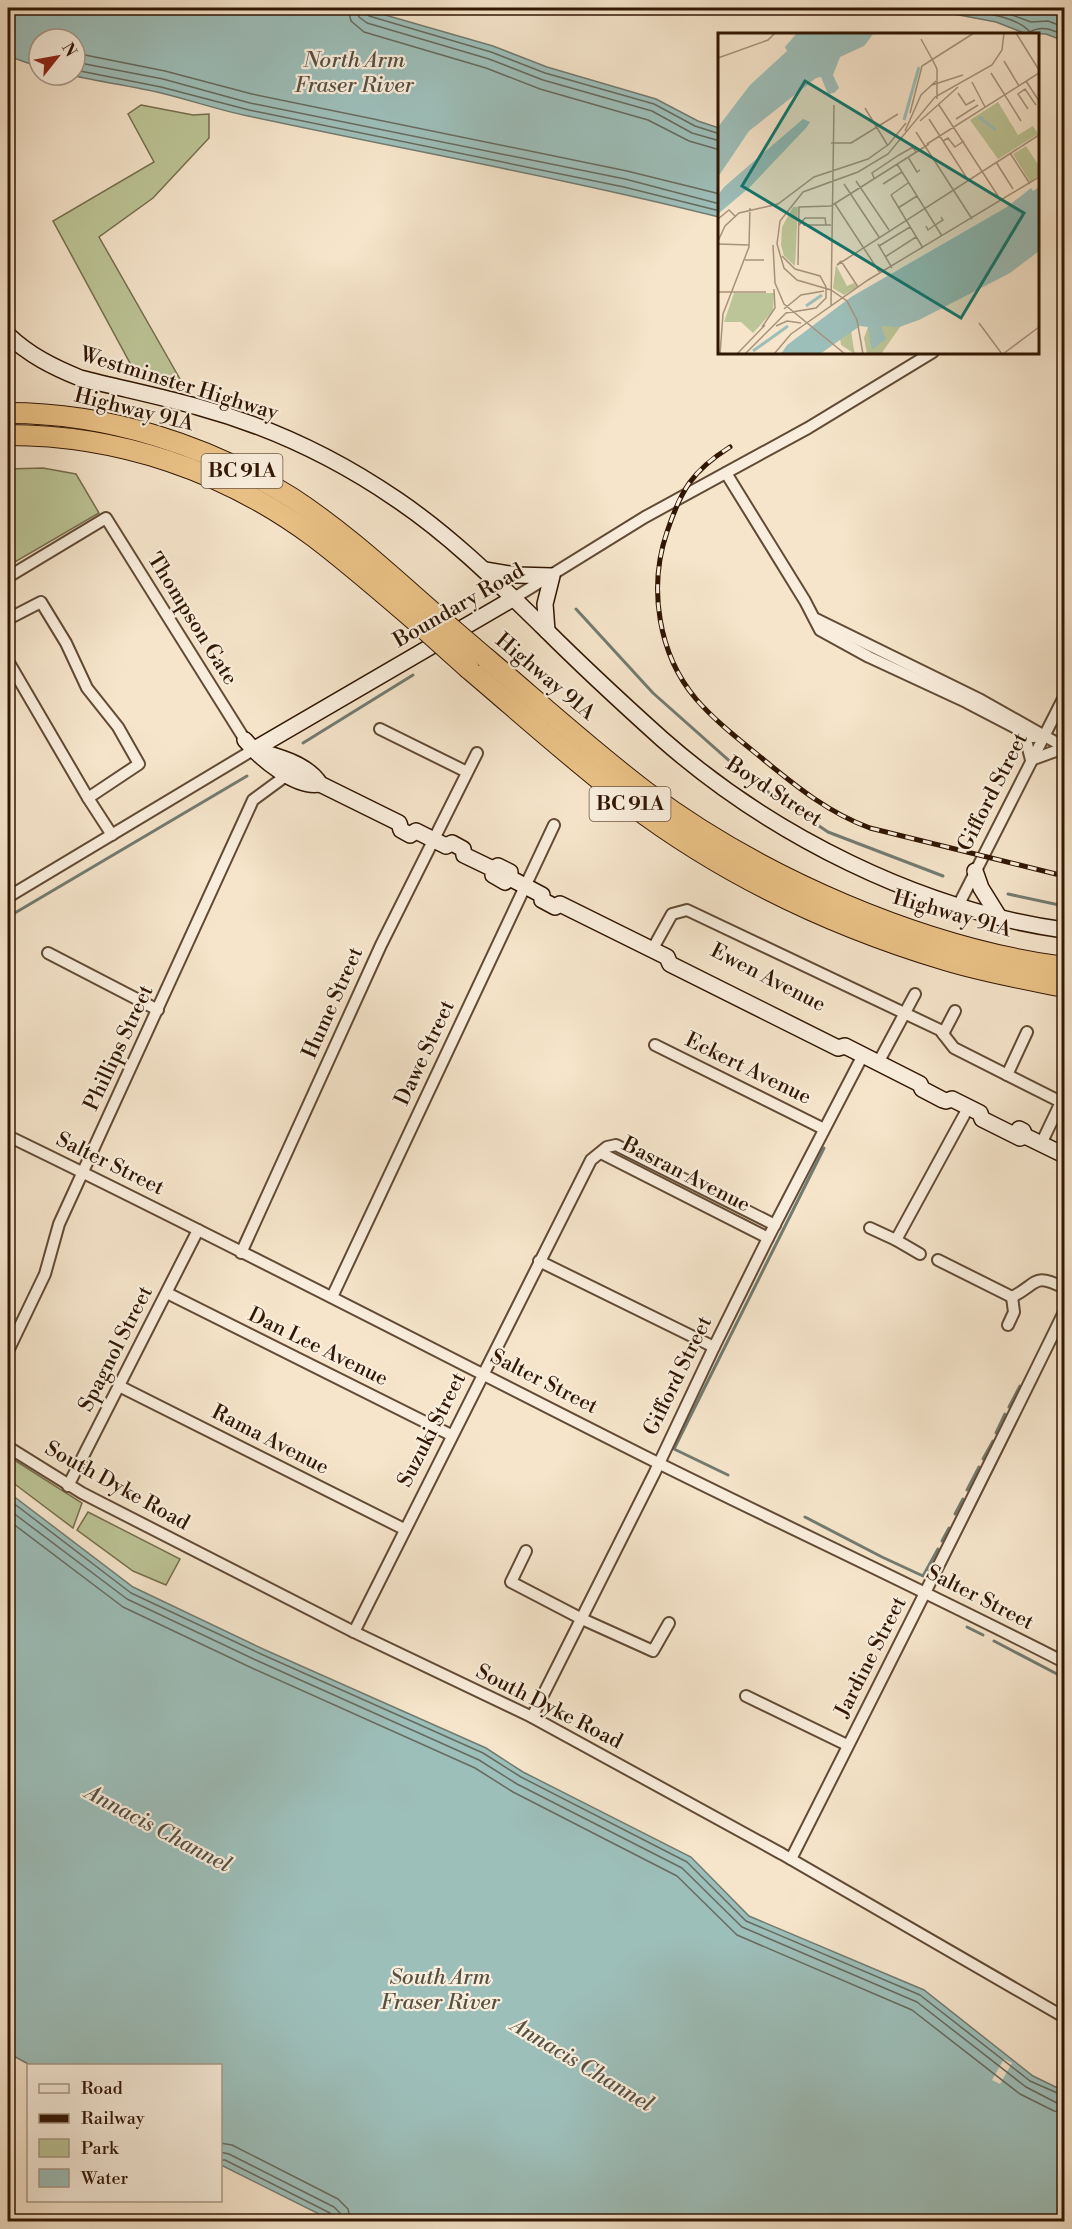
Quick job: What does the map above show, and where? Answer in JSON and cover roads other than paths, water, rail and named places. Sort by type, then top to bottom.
[{"type":"highway","name":"Highway 91A","points":[[8,413],[60,416],[98,422],[156,436],[216,458],[257,478],[323,520],[428,620],[469,669],[630,804],[693,847],[775,893],[851,927],[945,960],[997,974],[1065,987]]},
{"type":"highway","name":"Highway 91A","points":[[8,435],[48,435],[133,450],[166,460],[232,486],[261,502],[315,538],[428,620],[486,658],[646,792],[697,827],[758,863],[816,892],[910,929],[975,949],[1061,966]]},
{"type":"highway","points":[[8,444],[86,440]]},
{"type":"highway","points":[[997,974],[1065,998]]},
{"type":"main road","name":"Westminster Highway","points":[[8,335],[44,362],[80,378],[218,413],[261,428],[314,452],[395,498],[485,570],[514,598]]},
{"type":"main road","points":[[485,570],[516,575],[552,576],[545,604],[546,631]]},
{"type":"main road","name":"Boundary Road","points":[[249,745],[289,730],[514,598]]},
{"type":"main road","name":"Boyd Street","points":[[514,598],[546,631],[664,740],[699,769],[770,818],[871,872],[958,906],[1065,930]]},
{"type":"main road","points":[[283,759],[281,746],[289,730]]},
{"type":"main road","name":"Ewen Avenue","points":[[249,745],[314,775],[320,784],[399,823],[401,830],[410,835],[416,831],[440,843],[446,854],[457,859],[464,855],[493,869],[493,875],[505,882],[510,878],[542,894],[542,900],[548,904],[555,907],[560,904],[667,957],[675,954],[843,1040],[845,1046],[920,1084],[922,1089],[946,1101],[951,1099],[974,1111],[982,1119],[1020,1138],[1025,1136],[1065,1155]]},
{"type":"main road","name":"Ewen Avenue","points":[[249,745],[287,775],[311,786],[320,784]]},
{"type":"main road","points":[[975,871],[981,888],[999,917]]},
{"type":"street","name":"Boundary Road","points":[[514,598],[645,517],[808,428],[930,354]]},
{"type":"street","points":[[726,473],[816,619],[816,625],[820,630],[1033,737],[1043,736]]},
{"type":"street","name":"Thompson Gate","points":[[8,577],[106,519],[249,745]]},
{"type":"street","points":[[8,619],[41,602],[66,643],[87,688],[118,727],[139,764],[88,798]]},
{"type":"street","points":[[816,619],[981,700],[1065,747]]},
{"type":"street","points":[[8,661],[112,835]]},
{"type":"street","name":"Gifford Street","points":[[958,906],[1043,736],[1065,697]]},
{"type":"street","points":[[380,729],[467,772]]},
{"type":"street","points":[[1024,732],[1028,740],[1031,760],[1065,747]]},
{"type":"street","name":"Boundary Road","points":[[8,897],[112,835],[249,745]]},
{"type":"street","name":"Hume Street","points":[[242,1253],[381,945],[440,843],[467,772],[477,753]]},
{"type":"street","name":"Phillips Street","points":[[8,1351],[45,1274],[59,1224],[253,800],[287,775]]},
{"type":"street","name":"Dawe Street","points":[[332,1297],[554,825]]},
{"type":"street","points":[[652,950],[672,914],[687,910],[904,1014],[944,1034],[954,1048],[1006,1075],[1063,1099],[1041,1144]]},
{"type":"street","points":[[48,953],[158,1010]]},
{"type":"street","points":[[878,1063],[915,994]]},
{"type":"street","points":[[944,1034],[955,1011]]},
{"type":"street","points":[[1006,1075],[1027,1032]]},
{"type":"street","name":"Eckert Avenue","points":[[655,1045],[824,1128]]},
{"type":"street","name":"Gifford Street","points":[[532,1716],[582,1619],[768,1238],[863,1055]]},
{"type":"street","points":[[896,1240],[974,1111]]},
{"type":"street","name":"Salter Street","points":[[8,1136],[658,1462],[1065,1662]]},
{"type":"street","name":"Basran Avenue","points":[[768,1238],[622,1166],[601,1153],[607,1147],[616,1145],[775,1225]]},
{"type":"street","name":"Suzuki Street","points":[[354,1632],[591,1160],[601,1153]]},
{"type":"street","points":[[870,1228],[920,1254]]},
{"type":"street","name":"Spagnol Street","points":[[68,1486],[198,1230]]},
{"type":"street","points":[[938,1260],[1012,1297]]},
{"type":"street","points":[[539,1261],[714,1347]]},
{"type":"street","points":[[1012,1297],[1040,1280],[1050,1280],[1065,1288]]},
{"type":"street","name":"Dan Lee Avenue","points":[[167,1293],[451,1435]]},
{"type":"street","points":[[1008,1325],[1014,1312],[1012,1297]]},
{"type":"street","name":"Jardine Street","points":[[791,1859],[1065,1312]]},
{"type":"street","name":"Rama Avenue","points":[[119,1386],[404,1529]]},
{"type":"street","name":"South Dyke Road","points":[[8,1447],[68,1486],[354,1632],[532,1716],[791,1859],[1065,2017]]},
{"type":"street","points":[[526,1551],[511,1582],[582,1619],[653,1651],[669,1623]]},
{"type":"street","points":[[746,1696],[847,1745]]},
{"type":"water","name":"North Arm Fraser River","points":[[8,8],[361,8],[493,46],[547,67],[656,99],[698,121],[718,128],[718,217],[544,177],[248,116],[161,93],[87,78],[87,27],[27,27],[27,63],[8,56]]},
{"type":"water","points":[[922,8],[1064,8],[1064,41],[1046,34],[1024,33],[996,22]]},
{"type":"water","name":"South Arm Fraser River","points":[[8,1492],[133,1587],[263,1649],[486,1748],[523,1772],[691,1857],[749,1916],[924,1990],[1033,2076],[1064,2091],[1064,2221],[333,2221],[222,2166],[222,2064],[28,2064],[8,2053]]},
{"type":"waterway","points":[[576,609],[653,693],[752,781],[828,832],[943,876]]},
{"type":"waterway","points":[[303,743],[413,675]]},
{"type":"waterway","points":[[8,917],[247,776]]},
{"type":"waterway","points":[[1008,894],[1064,906]]},
{"type":"waterway","points":[[728,1475],[674,1449],[824,1148]]},
{"type":"waterway","points":[[1009,1407],[1020,1386]]},
{"type":"waterway","points":[[996,1433],[1005,1414]]},
{"type":"waterway","points":[[983,1459],[993,1441]]},
{"type":"waterway","points":[[967,1490],[979,1467]]},
{"type":"waterway","points":[[955,1514],[963,1499]]},
{"type":"waterway","points":[[805,1517],[923,1576],[938,1549]]},
{"type":"waterway","points":[[942,1541],[949,1528]]},
{"type":"waterway","points":[[967,1627],[983,1635]]},
{"type":"waterway","points":[[994,1641],[1057,1674]]},
{"type":"railway","points":[[730,447],[706,464],[683,493],[667,532],[658,575],[660,619],[665,641],[683,681],[696,699],[729,731],[789,780],[827,807],[855,822],[870,828],[1064,876]]},
{"type":"water label","name":"Annacis Channel","points":[[158,1829]]},
{"type":"water label","name":"Annacis Channel","points":[[582,2065]]}]
